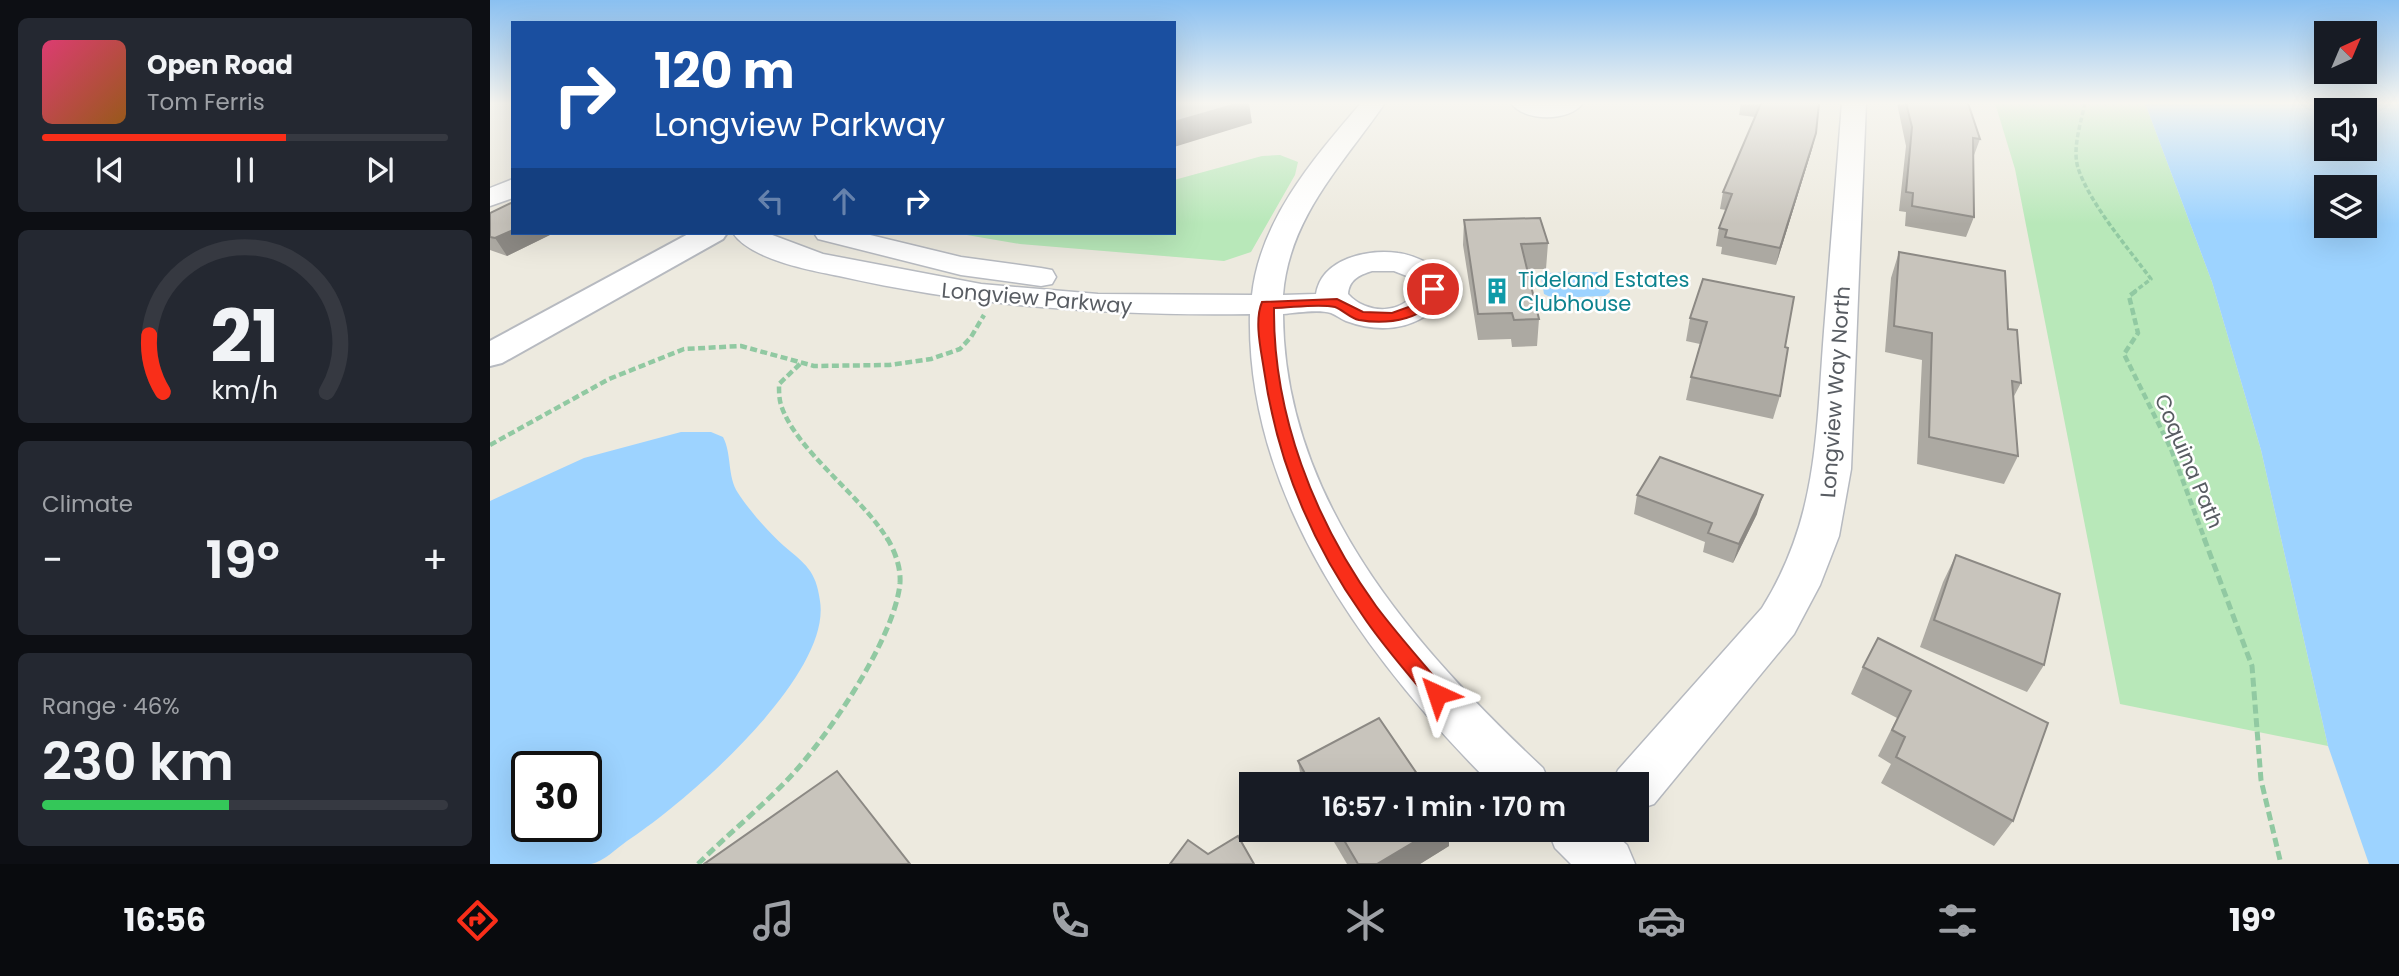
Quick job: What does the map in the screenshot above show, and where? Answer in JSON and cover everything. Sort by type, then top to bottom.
[{"type":"street","points":[[1340,143],[1295,208],[1280,242],[1268,293],[1266,334],[1280,425],[1303,492],[1343,572],[1406,659],[1514,772]]},
{"type":"street","name":"Longview Way North","points":[[1649,772],[1778,621],[1799,585],[1819,536],[1832,469],[1852,143]]},
{"type":"street","points":[[490,198],[511,188]]},
{"type":"street","points":[[490,355],[708,235]]},
{"type":"street","name":"Longview Parkway","points":[[750,235],[769,249],[840,268],[935,290],[997,298],[1097,306],[1268,293],[1336,291]]},
{"type":"street","name":"Longview Parkway","points":[[837,235],[961,266],[1016,275],[1144,282],[1268,293]]},
{"type":"street","points":[[840,268],[875,244]]},
{"type":"path","name":"Coquina Path","points":[[2077,143],[2078,169],[2109,223],[2151,279],[2129,296],[2138,333],[2124,354],[2171,449],[2252,666],[2261,780],[2281,864]]},
{"type":"path","points":[[490,445],[530,427],[590,388],[641,364],[686,349],[740,346],[800,363],[848,368],[927,359],[957,351],[971,339],[982,316],[997,298]]},
{"type":"path","points":[[698,864],[785,782],[813,748],[870,660],[891,615],[899,586],[899,564],[889,540],[859,499],[816,458],[778,398],[779,384],[800,363]]},
{"type":"green space","points":[[2007,143],[2160,143],[2212,282],[2261,450],[2328,746],[2120,704],[2015,169]]},
{"type":"green space","points":[[1280,155],[1298,162],[1295,175],[1251,252],[1224,261],[1020,244],[967,235],[1176,235],[1176,179],[1262,156]]},
{"type":"water","points":[[2160,143],[2314,143],[2314,161],[2377,161],[2377,143],[2399,143],[2399,864],[2369,864],[2328,746],[2261,450],[2212,282]]},
{"type":"water","points":[[1597,272],[1605,276],[1610,292],[1605,296],[1552,298],[1544,294],[1541,277],[1547,273]]},
{"type":"water","points":[[681,432],[711,432],[723,437],[732,479],[738,493],[766,528],[804,563],[816,582],[820,601],[818,632],[803,665],[780,700],[750,735],[683,798],[610,854],[591,864],[490,864],[490,501],[584,458]]},
{"type":"building","points":[[1744,143],[1813,143],[1780,248],[1725,237],[1727,230],[1719,228],[1732,194],[1723,192]]},
{"type":"building","points":[[1910,143],[1973,143],[1974,217],[1912,206],[1913,193],[1906,192]]},
{"type":"building","points":[[511,203],[511,231],[495,238],[490,237],[490,213]]},
{"type":"building","points":[[1540,218],[1548,243],[1521,244],[1539,319],[1514,320],[1512,313],[1478,314],[1464,220]]},
{"type":"building","points":[[1899,252],[2005,271],[2008,329],[2017,330],[2021,383],[2012,381],[2018,456],[1929,437],[1932,333],[1894,326]]},
{"type":"building","points":[[1703,279],[1794,297],[1780,396],[1691,377],[1707,322],[1690,318]]},
{"type":"building","points":[[1660,457],[1763,495],[1739,544],[1708,533],[1712,523],[1637,495]]},
{"type":"building","points":[[1956,555],[2060,594],[2044,665],[1934,620]]},
{"type":"building","points":[[1878,638],[2048,723],[2013,821],[1896,757],[1905,737],[1892,730],[1911,691],[1863,667]]},
{"type":"building","points":[[1379,718],[1416,772],[1304,772],[1298,761]]},
{"type":"building","points":[[837,771],[910,864],[704,864]]},
{"type":"building","points":[[1238,836],[1239,842],[1254,864],[1170,864],[1188,840],[1208,854]]},
{"type":"building","points":[[1345,842],[1414,842],[1377,864],[1358,864]]},
{"type":"place","name":"Tideland Estates Clubhouse","points":[[1497,291]]},
{"type":"route","points":[[1433,289],[1430,299],[1422,307],[1409,314],[1393,317],[1360,316],[1346,311],[1337,303],[1267,304],[1266,334],[1280,425],[1303,492],[1323,536],[1369,611],[1437,694]]}]
